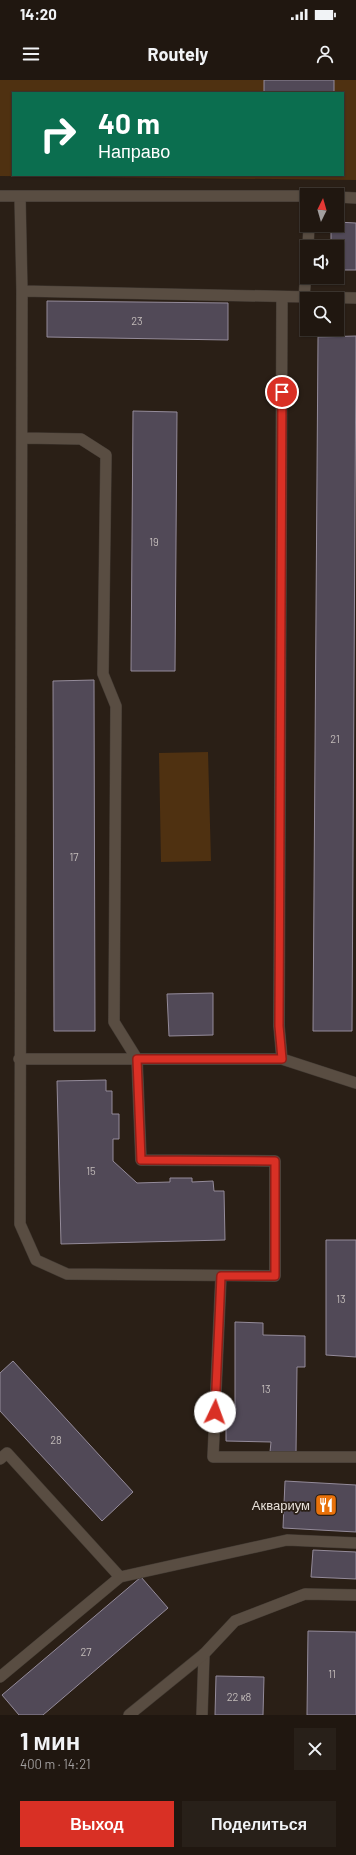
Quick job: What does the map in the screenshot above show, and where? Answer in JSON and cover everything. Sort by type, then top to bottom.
[{"type":"street","points":[[0,196],[300,196]]},
{"type":"street","points":[[20,197],[22,291],[19,1059],[20,1224],[36,1260],[67,1274],[275,1276],[275,1161],[141,1160],[137,1059],[114,1022],[116,706],[103,674],[106,455],[81,439],[22,438]]},
{"type":"street","points":[[344,197],[356,198]]},
{"type":"street","points":[[22,291],[300,298]]},
{"type":"street","points":[[282,297],[279,1026],[282,1059]]},
{"type":"street","points":[[344,298],[356,298]]},
{"type":"street","points":[[19,1059],[282,1059],[356,1084]]},
{"type":"street","points":[[221,1276],[213,1457],[356,1457]]},
{"type":"street","points":[[0,1459],[8,1453],[120,1577]]},
{"type":"street","points":[[0,1677],[120,1577],[287,1540],[356,1543]]},
{"type":"street","points":[[129,1715],[204,1654],[235,1621],[305,1594],[356,1595]]},
{"type":"street","points":[[202,1715],[204,1654]]},
{"type":"shaded area","points":[[0,80],[356,80],[356,180],[0,176]]},
{"type":"shaded area","points":[[208,752],[211,861],[161,862],[159,753]]},
{"type":"building","points":[[264,80],[334,80],[334,92],[264,92]]},
{"type":"building","points":[[344,222],[356,223],[356,270],[344,270],[344,240],[331,240],[331,232],[344,232]]},
{"type":"building","points":[[47,301],[228,303],[228,340],[47,337]]},
{"type":"building","points":[[356,336],[352,1031],[313,1031],[318,337]]},
{"type":"building","points":[[133,411],[177,412],[175,671],[131,671]]},
{"type":"building","points":[[94,680],[95,1031],[54,1031],[53,681]]},
{"type":"building","points":[[213,993],[213,1035],[169,1036],[167,994]]},
{"type":"building","points":[[106,1080],[106,1091],[112,1091],[112,1114],[119,1114],[119,1139],[113,1139],[113,1161],[137,1183],[170,1182],[170,1178],[192,1178],[192,1182],[213,1181],[214,1191],[224,1191],[225,1240],[61,1244],[57,1081]]},
{"type":"building","points":[[326,1240],[356,1240],[356,1357],[326,1355]]},
{"type":"building","points":[[235,1322],[263,1323],[263,1335],[305,1336],[305,1367],[297,1367],[296,1453],[270,1452],[271,1442],[226,1441],[226,1410],[235,1410]]},
{"type":"building","points":[[13,1361],[133,1492],[102,1521],[0,1411],[0,1373]]},
{"type":"building","points":[[285,1481],[356,1485],[356,1532],[283,1528]]},
{"type":"building","points":[[313,1550],[356,1552],[356,1579],[311,1577]]},
{"type":"building","points":[[141,1577],[168,1608],[43,1715],[19,1715],[2,1695]]},
{"type":"building","points":[[308,1631],[356,1632],[356,1715],[307,1715]]},
{"type":"building","points":[[216,1676],[264,1677],[263,1715],[215,1715]]},
{"type":"place","name":"Аквариум","points":[[326,1505]]},
{"type":"route","points":[[215,1412],[221,1276],[275,1276],[275,1161],[141,1160],[137,1059],[282,1059],[279,1026],[282,392]]}]
